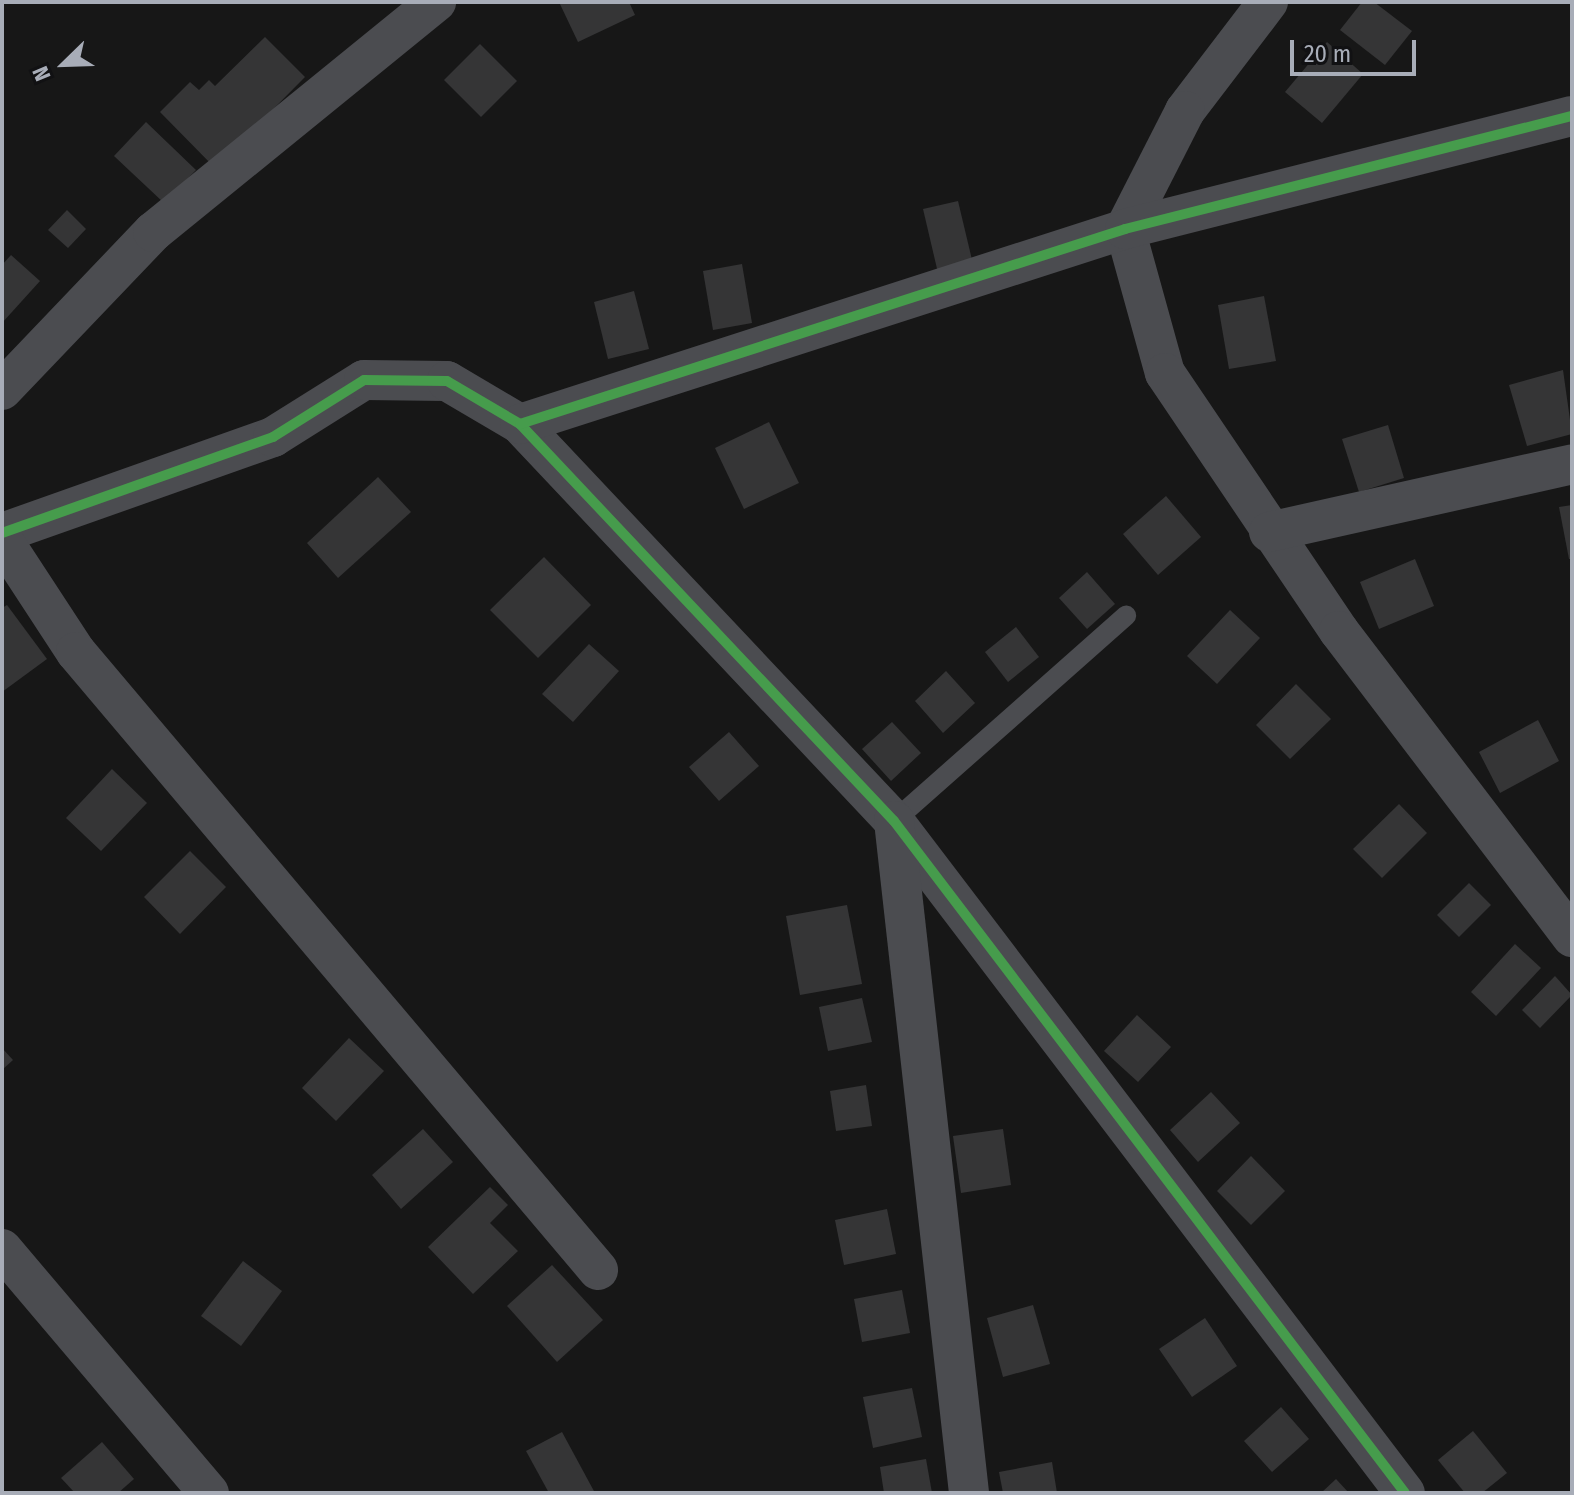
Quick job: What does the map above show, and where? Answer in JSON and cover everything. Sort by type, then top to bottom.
[{"type":"street","points":[[2,390],[153,232],[436,2]]},
{"type":"street","points":[[1268,2],[1185,111],[1125,229],[1165,373],[1269,532],[1572,937]]},
{"type":"street","points":[[520,424],[1125,229],[1572,116]]},
{"type":"street","points":[[2,533],[273,437],[364,380],[447,381],[520,424],[894,821],[1405,1493]]},
{"type":"street","points":[[1269,532],[1572,464]]},
{"type":"street","points":[[2,539],[76,652],[598,1270]]},
{"type":"street","points":[[894,821],[969,1493]]},
{"type":"street","points":[[2,1249],[209,1493]]},
{"type":"lane","points":[[894,821],[1126,616]]},
{"type":"building","points":[[559,2],[629,2],[635,15],[578,42]]},
{"type":"building","points":[[1362,2],[1374,2],[1412,31],[1385,65],[1340,30]]},
{"type":"building","points":[[265,37],[305,77],[215,168],[160,112],[190,82],[199,90],[209,80],[215,86]]},
{"type":"building","points":[[1327,42],[1363,74],[1322,123],[1285,92]]},
{"type":"building","points":[[480,44],[517,81],[481,117],[444,80]]},
{"type":"building","points":[[146,122],[196,170],[164,203],[114,156]]},
{"type":"building","points":[[958,201],[973,264],[938,273],[923,209]]},
{"type":"building","points":[[67,210],[86,229],[68,248],[48,230]]},
{"type":"building","points":[[11,255],[40,281],[2,323],[2,265]]},
{"type":"building","points":[[742,264],[752,323],[713,330],[703,271]]},
{"type":"building","points":[[634,291],[649,349],[608,359],[594,302]]},
{"type":"building","points":[[1264,296],[1276,361],[1229,369],[1218,305]]},
{"type":"building","points":[[1563,370],[1572,434],[1527,446],[1509,385]]},
{"type":"building","points":[[769,422],[799,483],[744,509],[715,448]]},
{"type":"building","points":[[1388,425],[1404,478],[1359,492],[1342,439]]},
{"type":"building","points":[[378,477],[411,512],[338,578],[307,543]]},
{"type":"building","points":[[1166,496],[1201,537],[1158,575],[1123,534]]},
{"type":"building","points":[[1572,505],[1572,559],[1569,559],[1559,507]]},
{"type":"building","points":[[544,557],[591,605],[538,658],[490,610]]},
{"type":"building","points":[[1415,559],[1434,606],[1379,629],[1360,582]]},
{"type":"building","points":[[1087,572],[1115,604],[1087,629],[1059,598]]},
{"type":"building","points":[[7,605],[47,659],[2,692],[2,608]]},
{"type":"building","points":[[1230,610],[1260,638],[1217,684],[1187,656]]},
{"type":"building","points":[[1016,627],[1039,657],[1008,682],[985,652]]},
{"type":"building","points":[[589,644],[619,671],[573,722],[542,694]]},
{"type":"building","points":[[946,671],[975,703],[943,733],[915,701]]},
{"type":"building","points":[[1296,684],[1331,719],[1290,759],[1256,725]]},
{"type":"building","points":[[1538,720],[1559,761],[1500,793],[1479,752]]},
{"type":"building","points":[[892,722],[921,753],[891,781],[862,749]]},
{"type":"building","points":[[729,732],[759,766],[719,801],[689,767]]},
{"type":"building","points":[[112,769],[147,803],[101,851],[66,818]]},
{"type":"building","points":[[1399,804],[1427,833],[1382,878],[1353,849]]},
{"type":"building","points":[[190,851],[226,887],[180,934],[144,897]]},
{"type":"building","points":[[1469,883],[1491,905],[1459,937],[1437,915]]},
{"type":"building","points":[[847,905],[862,984],[800,995],[786,916]]},
{"type":"building","points":[[1515,944],[1541,968],[1496,1016],[1471,992]]},
{"type":"building","points":[[1555,976],[1572,995],[1540,1028],[1522,1010]]},
{"type":"building","points":[[862,998],[872,1042],[828,1051],[819,1007]]},
{"type":"building","points":[[1137,1015],[1171,1047],[1138,1082],[1104,1051]]},
{"type":"building","points":[[349,1038],[384,1071],[336,1121],[302,1088]]},
{"type":"building","points":[[2,1048],[13,1060],[2,1070]]},
{"type":"building","points":[[866,1085],[872,1126],[836,1131],[830,1091]]},
{"type":"building","points":[[1211,1092],[1240,1123],[1198,1162],[1170,1130]]},
{"type":"building","points":[[423,1129],[453,1162],[401,1209],[372,1175]]},
{"type":"building","points":[[1003,1129],[1011,1185],[961,1193],[953,1136]]},
{"type":"building","points":[[1251,1156],[1285,1191],[1251,1225],[1217,1191]]},
{"type":"building","points":[[490,1187],[508,1205],[490,1223],[518,1251],[473,1294],[428,1247]]},
{"type":"building","points":[[887,1209],[896,1254],[844,1265],[835,1220]]},
{"type":"building","points":[[243,1261],[282,1291],[241,1346],[201,1316]]},
{"type":"building","points":[[552,1265],[603,1320],[557,1362],[507,1306]]},
{"type":"building","points":[[902,1290],[910,1333],[862,1342],[854,1299]]},
{"type":"building","points":[[1033,1305],[1050,1364],[1003,1377],[987,1318]]},
{"type":"building","points":[[1205,1318],[1237,1366],[1192,1397],[1159,1349]]},
{"type":"building","points":[[912,1388],[922,1437],[873,1448],[863,1397]]},
{"type":"building","points":[[1281,1407],[1309,1439],[1272,1472],[1244,1441]]},
{"type":"building","points":[[1473,1431],[1507,1473],[1482,1493],[1465,1493],[1438,1460]]},
{"type":"building","points":[[562,1432],[595,1493],[549,1493],[526,1451]]},
{"type":"building","points":[[102,1442],[134,1479],[118,1493],[75,1493],[61,1478]]},
{"type":"building","points":[[926,1459],[932,1493],[884,1493],[880,1467]]},
{"type":"building","points":[[1052,1462],[1057,1493],[1003,1493],[999,1472]]},
{"type":"building","points":[[1336,1479],[1349,1493],[1321,1493]]},
{"type":"cycle path","points":[[2,533],[273,437],[364,380],[447,381],[520,424],[1125,229],[1572,116]]},
{"type":"cycle path","points":[[520,424],[894,821],[1405,1493]]}]
